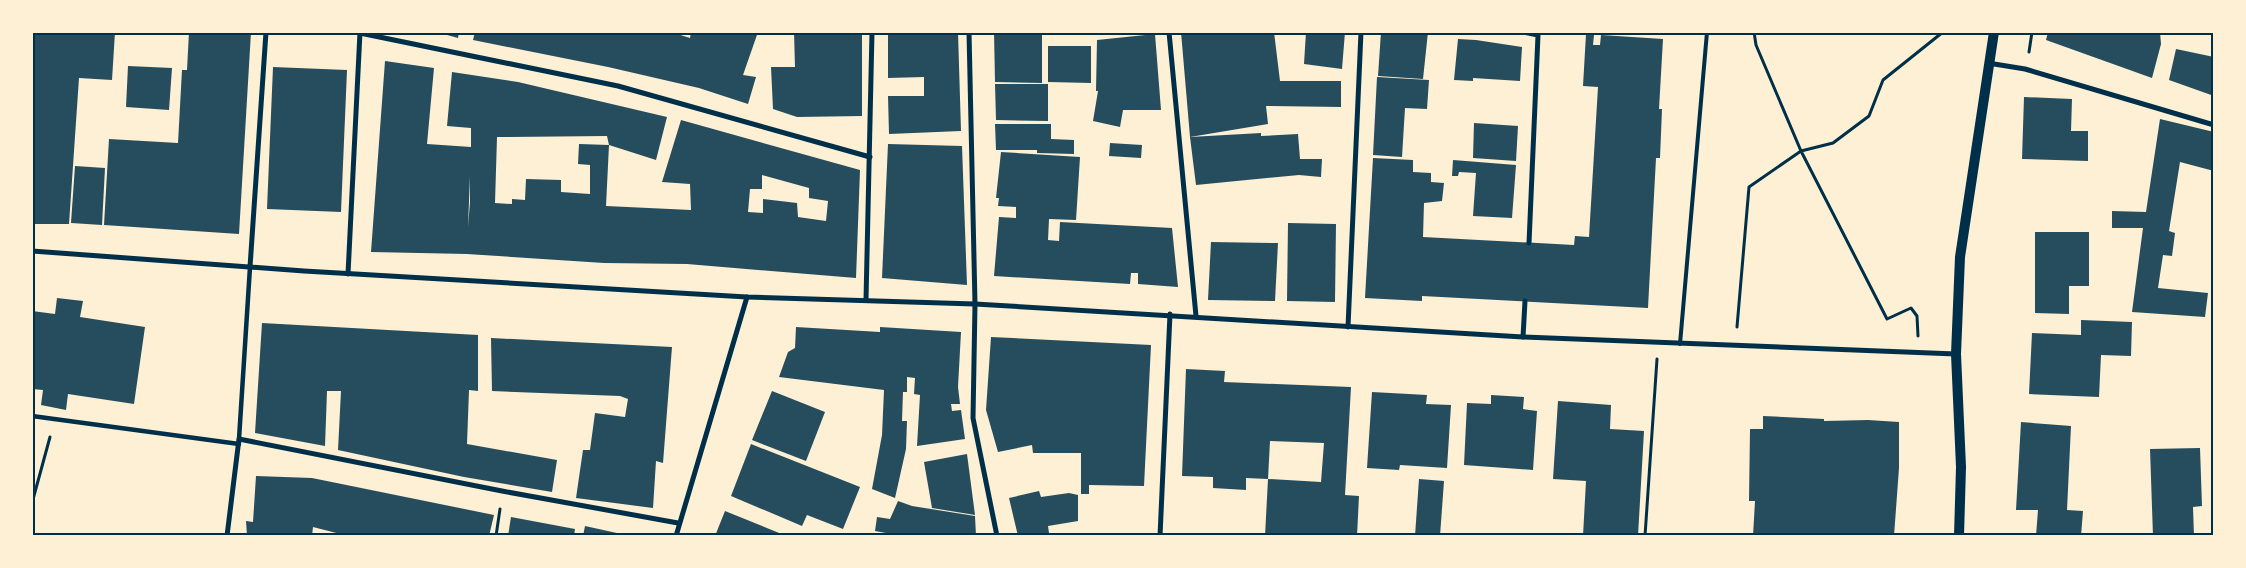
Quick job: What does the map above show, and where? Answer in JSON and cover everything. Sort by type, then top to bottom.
[{"type":"main road","points":[[1959,536],[1961,467],[1956,354],[1960,257],[1994,32]]},
{"type":"street","points":[[227,536],[239,441],[266,32]]},
{"type":"street","points":[[866,300],[872,32]]},
{"type":"street","points":[[969,32],[975,304],[973,418],[997,536]]},
{"type":"street","points":[[1169,32],[1196,316]]},
{"type":"street","points":[[1348,327],[1361,32]]},
{"type":"street","points":[[1523,32],[1538,35],[1529,243]]},
{"type":"street","points":[[348,274],[358,33],[618,86],[870,157]]},
{"type":"street","points":[[1988,63],[2025,70],[2214,125]]},
{"type":"street","points":[[32,251],[348,274],[747,297],[975,304],[1170,314],[1523,337],[1735,347],[1956,354]]},
{"type":"street","points":[[676,536],[678,523],[747,297]]},
{"type":"street","points":[[1523,337],[1525,301]]},
{"type":"street","points":[[1160,536],[1170,314]]},
{"type":"street","points":[[32,416],[239,441],[678,523]]},
{"type":"lane","points":[[1680,344],[1707,32]]},
{"type":"path","points":[[1754,32],[1756,45],[1801,152],[1887,319],[1911,308],[1917,316],[1918,354]]},
{"type":"path","points":[[1735,347],[1750,187],[1801,152],[1834,144],[1869,116],[1883,80],[1943,32]]},
{"type":"path","points":[[1644,536],[1658,343]]},
{"type":"path","points":[[32,503],[54,419]]},
{"type":"path","points":[[496,536],[502,491]]},
{"type":"building","points":[[32,32],[115,32],[112,80],[79,78],[69,224],[32,224]]},
{"type":"building","points":[[189,32],[251,32],[239,234],[104,225],[109,139],[178,143],[182,70],[187,70]]},
{"type":"building","points":[[436,32],[459,32],[458,38]]},
{"type":"building","points":[[475,32],[671,32],[690,38],[691,32],[758,32],[743,75],[756,77],[748,104],[699,88],[608,67],[473,40]]},
{"type":"building","points":[[794,32],[862,32],[862,116],[797,117],[773,109],[771,67],[795,67]]},
{"type":"building","points":[[888,32],[958,32],[961,131],[889,134],[888,96],[924,96],[924,77],[888,78]]},
{"type":"building","points":[[994,32],[1042,32],[1042,83],[995,82]]},
{"type":"building","points":[[1181,32],[1274,32],[1280,81],[1341,81],[1341,107],[1266,106],[1268,124],[1190,137]]},
{"type":"building","points":[[1306,32],[1345,32],[1342,69],[1304,64]]},
{"type":"building","points":[[1381,32],[1428,32],[1423,79],[1378,76]]},
{"type":"building","points":[[2048,32],[2160,32],[2161,44],[2152,78],[2046,40]]},
{"type":"building","points":[[1155,34],[1161,110],[1123,110],[1120,127],[1093,121],[1098,91],[1096,91],[1097,40]]},
{"type":"building","points":[[1586,34],[1594,35],[1593,45],[1600,45],[1601,35],[1663,39],[1659,109],[1662,109],[1660,158],[1656,158],[1648,308],[1422,296],[1422,301],[1365,298],[1373,158],[1413,160],[1413,172],[1431,173],[1431,182],[1444,183],[1442,201],[1424,203],[1423,237],[1574,245],[1575,236],[1589,237],[1598,87],[1583,86]]},
{"type":"building","points":[[1458,39],[1522,47],[1520,81],[1473,78],[1473,81],[1454,80]]},
{"type":"building","points":[[1048,46],[1091,46],[1091,83],[1048,82]]},
{"type":"building","points":[[2176,49],[2214,57],[2214,96],[2169,80]]},
{"type":"building","points":[[385,61],[434,68],[427,144],[471,147],[471,128],[447,126],[452,72],[518,82],[667,117],[656,160],[609,145],[606,206],[691,210],[690,184],[662,182],[681,120],[860,170],[856,278],[687,264],[604,263],[467,254],[371,252]],"holes":[[[607,136],[609,145],[579,144],[578,164],[590,165],[590,194],[561,192],[561,180],[526,179],[525,200],[512,199],[512,204],[495,203],[497,137]],[[762,175],[809,188],[809,198],[828,201],[826,221],[798,217],[797,203],[763,199],[763,213],[748,212],[750,189],[762,189]],[[470,176],[470,202],[468,227]]]},
{"type":"building","points":[[128,66],[172,68],[169,110],[126,107]]},
{"type":"building","points":[[273,67],[347,70],[341,212],[267,209]]},
{"type":"building","points":[[1377,77],[1429,80],[1427,109],[1405,108],[1402,157],[1373,155]]},
{"type":"building","points":[[995,84],[1048,84],[1048,121],[996,120]]},
{"type":"building","points":[[2024,97],[2072,99],[2071,131],[2088,131],[2088,161],[2022,159]]},
{"type":"building","points":[[2160,119],[2214,132],[2214,171],[2180,162],[2169,231],[2175,233],[2172,256],[2163,255],[2158,288],[2208,293],[2205,317],[2132,312],[2143,228],[2112,228],[2112,211],[2146,212]]},
{"type":"building","points":[[1474,123],[1518,126],[1516,161],[1473,158]]},
{"type":"building","points":[[995,124],[1051,124],[1051,139],[1074,140],[1074,154],[1037,153],[1037,150],[996,150]]},
{"type":"building","points":[[1261,133],[1261,136],[1298,134],[1300,159],[1322,159],[1321,177],[1299,175],[1196,185],[1190,137]]},
{"type":"building","points":[[1110,143],[1142,145],[1141,158],[1109,156]]},
{"type":"building","points":[[888,144],[962,146],[967,285],[882,278]]},
{"type":"building","points":[[1001,152],[1080,157],[1076,220],[1049,219],[1048,240],[1059,241],[1060,222],[1172,228],[1178,287],[1138,284],[1138,273],[1131,273],[1130,284],[994,276],[999,217],[1016,218],[1016,207],[998,206],[999,198],[996,198]]},
{"type":"building","points":[[1453,160],[1516,165],[1512,218],[1473,216],[1476,173],[1459,172],[1458,176],[1452,176]]},
{"type":"building","points":[[75,166],[105,168],[102,225],[71,223]]},
{"type":"building","points":[[1288,223],[1336,224],[1335,302],[1287,301]]},
{"type":"building","points":[[2035,232],[2089,232],[2089,286],[2069,286],[2069,314],[2035,313]]},
{"type":"building","points":[[1211,242],[1278,243],[1275,301],[1208,300]]},
{"type":"building","points":[[57,298],[83,301],[80,317],[145,327],[134,404],[68,394],[66,410],[41,405],[43,390],[32,389],[32,311],[55,314]]},
{"type":"building","points":[[2081,320],[2132,322],[2131,356],[2101,355],[2099,397],[2029,394],[2032,333],[2081,335]]},
{"type":"building","points":[[262,323],[478,335],[478,391],[469,390],[467,444],[557,460],[552,492],[464,477],[338,450],[341,391],[327,391],[325,446],[255,433]]},
{"type":"building","points":[[796,327],[880,332],[880,327],[961,332],[958,387],[960,404],[951,404],[952,411],[961,410],[965,439],[917,446],[920,395],[914,394],[915,378],[907,377],[907,392],[903,392],[902,421],[907,421],[906,449],[895,498],[872,489],[882,435],[884,390],[779,377],[788,352],[795,348]]},
{"type":"building","points":[[991,337],[1151,345],[1144,486],[1089,485],[1089,494],[1081,494],[1081,453],[1033,453],[1032,445],[998,452],[986,410]]},
{"type":"building","points":[[491,338],[672,347],[663,463],[656,461],[653,508],[576,498],[583,450],[590,450],[595,413],[625,417],[628,399],[620,396],[492,391]]},
{"type":"building","points":[[1186,369],[1225,371],[1224,382],[1351,387],[1345,495],[1359,496],[1357,536],[1265,536],[1268,479],[1246,478],[1246,490],[1213,488],[1213,477],[1182,476]],"holes":[[[1270,441],[1324,443],[1321,482],[1268,479]]]},
{"type":"building","points":[[772,391],[825,412],[806,461],[752,440]]},
{"type":"building","points":[[1372,392],[1427,395],[1426,404],[1451,405],[1447,468],[1400,465],[1399,470],[1367,468]]},
{"type":"building","points":[[1491,395],[1524,397],[1523,409],[1537,411],[1533,470],[1464,465],[1467,403],[1491,404]]},
{"type":"building","points":[[1558,401],[1611,405],[1610,429],[1644,431],[1638,536],[1583,536],[1586,481],[1553,479]]},
{"type":"building","points":[[1763,416],[1824,419],[1824,421],[1868,420],[1899,422],[1899,468],[1894,536],[1753,536],[1755,501],[1749,501],[1750,429],[1763,429]]},
{"type":"building","points":[[2021,422],[2071,426],[2067,510],[2083,511],[2081,536],[2036,536],[2038,510],[2016,510]]},
{"type":"building","points":[[751,444],[860,487],[843,529],[807,515],[802,526],[731,496]]},
{"type":"building","points":[[2200,448],[2202,506],[2193,507],[2194,536],[2153,536],[2150,449]]},
{"type":"building","points":[[967,454],[975,515],[932,508],[924,462]]},
{"type":"building","points":[[256,476],[312,478],[494,515],[489,536],[348,536],[313,527],[312,536],[247,536],[246,521],[253,522]]},
{"type":"building","points":[[1419,479],[1444,481],[1440,536],[1415,536]]},
{"type":"building","points":[[1039,491],[1041,497],[1069,493],[1078,495],[1078,521],[1048,526],[1049,533],[1018,536],[1009,498]]},
{"type":"building","points":[[898,501],[912,506],[975,516],[976,536],[885,536],[886,533],[875,531],[877,517],[890,519]]},
{"type":"building","points":[[725,511],[784,535],[784,536],[715,536]]},
{"type":"building","points":[[511,517],[575,529],[574,536],[508,536]]},
{"type":"building","points":[[585,526],[626,535],[626,536],[583,536]]}]
